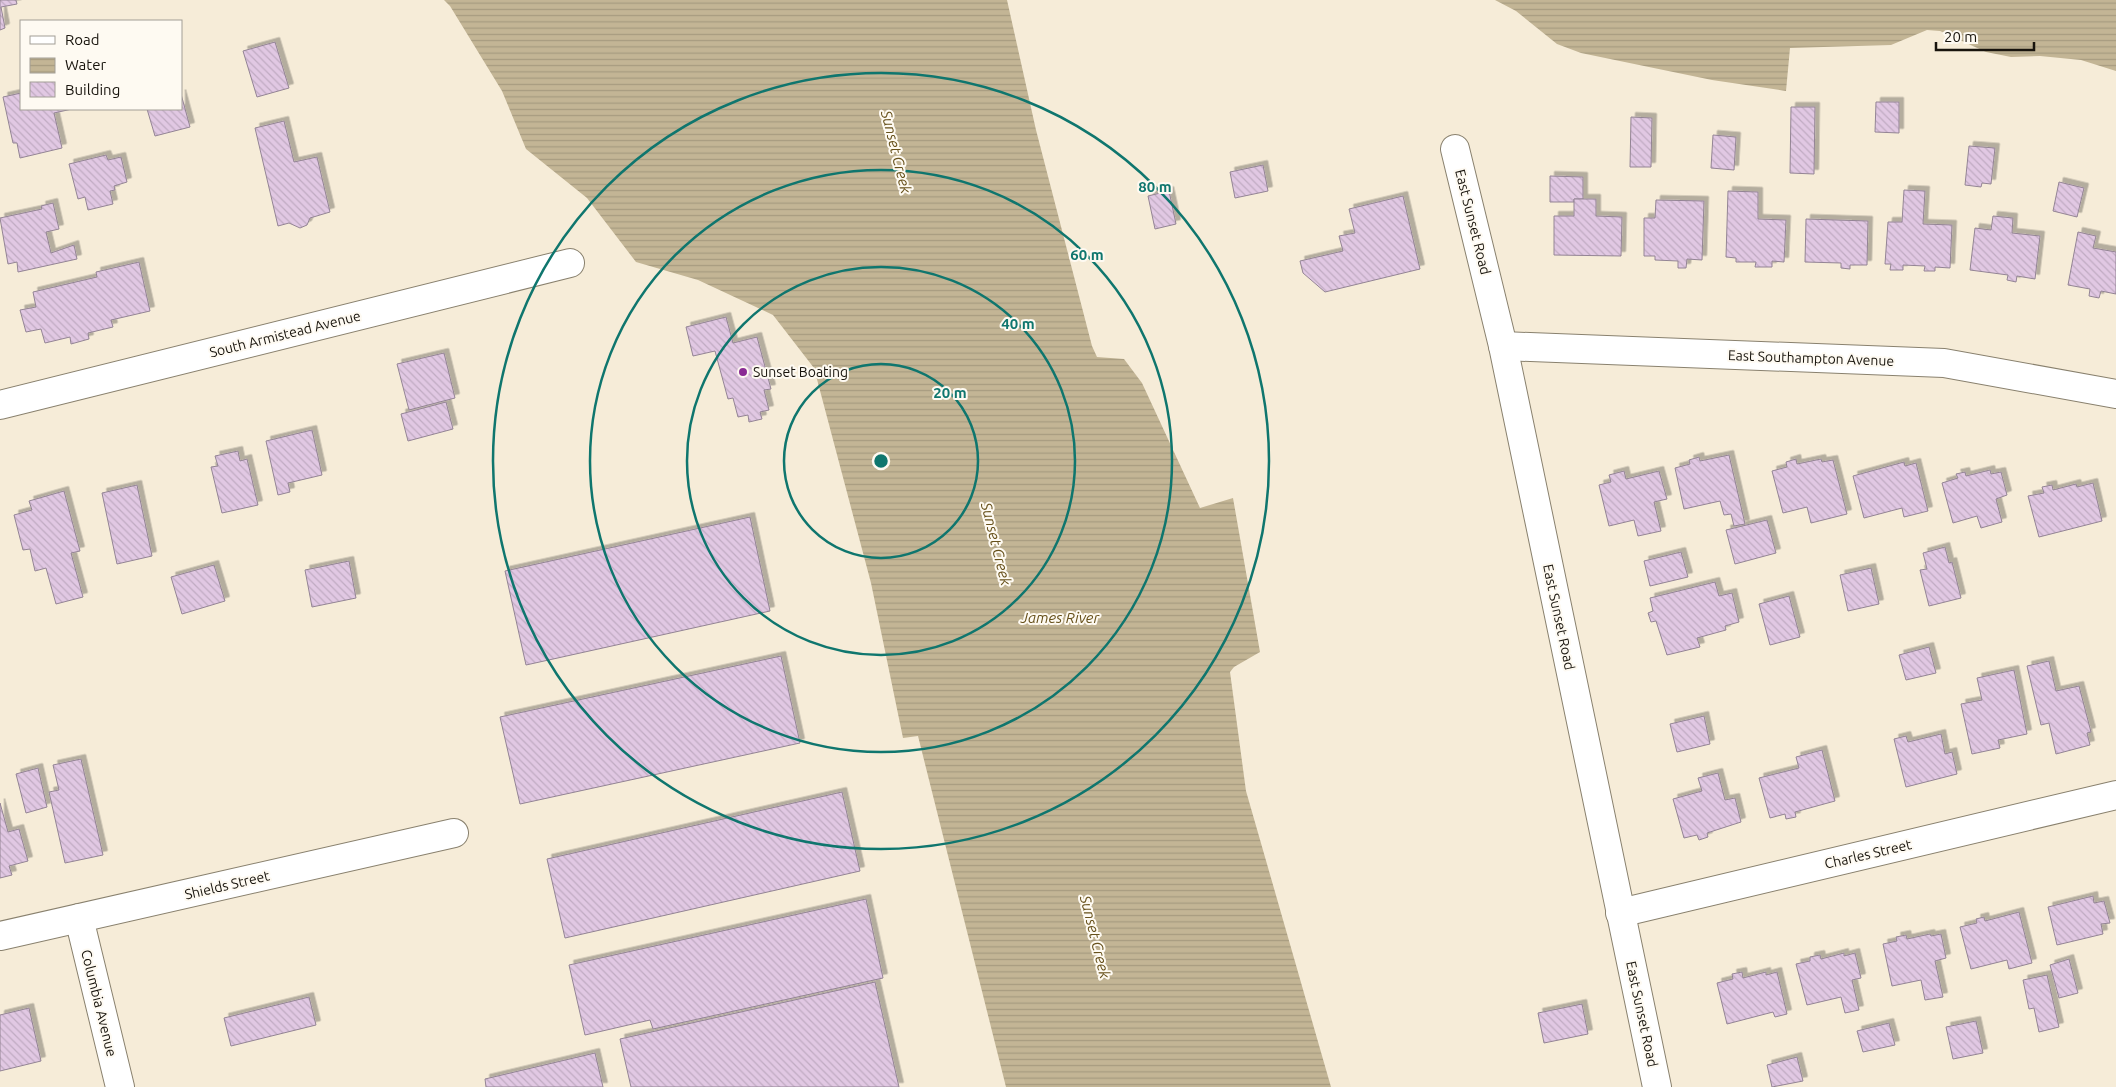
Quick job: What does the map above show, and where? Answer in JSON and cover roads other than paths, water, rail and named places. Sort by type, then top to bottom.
[{"type":"street","name":"East Sunset Road","points":[[1455,149],[1503,346],[1657,1087]]},
{"type":"street","name":"South Armistead Avenue","points":[[0,405],[570,263]]},
{"type":"street","name":"East Southampton Avenue","points":[[1503,346],[1944,363],[2116,394]]},
{"type":"street","name":"Charles Street","points":[[1620,913],[2116,795]]},
{"type":"street","name":"Shields Street","points":[[0,936],[454,833]]},
{"type":"street","name":"Columbia Avenue","points":[[79,918],[120,1087]]},
{"type":"water","name":"James River","points":[[444,0],[1007,0],[1036,130],[1092,346],[1097,357],[1124,359],[1142,383],[1200,508],[1233,498],[1260,652],[1234,667],[1230,672],[1246,791],[1331,1087],[1006,1087],[918,736],[903,738],[871,583],[814,368],[773,315],[698,280],[636,262],[587,198],[526,149],[502,91],[450,6]]},
{"type":"water","points":[[1495,0],[2116,0],[2116,71],[2081,60],[2040,56],[2011,57],[1986,52],[1940,31],[1927,30],[1891,45],[1790,48],[1786,91],[1712,80],[1581,53],[1557,44],[1516,11]]},
{"type":"place","name":"Sunset Boating","points":[[743,372]]},
{"type":"water label","name":"Sunset Creek","points":[[896,152]]},
{"type":"water label","name":"Sunset Creek","points":[[996,544]]},
{"type":"water label","name":"Sunset Creek","points":[[1095,937]]}]
